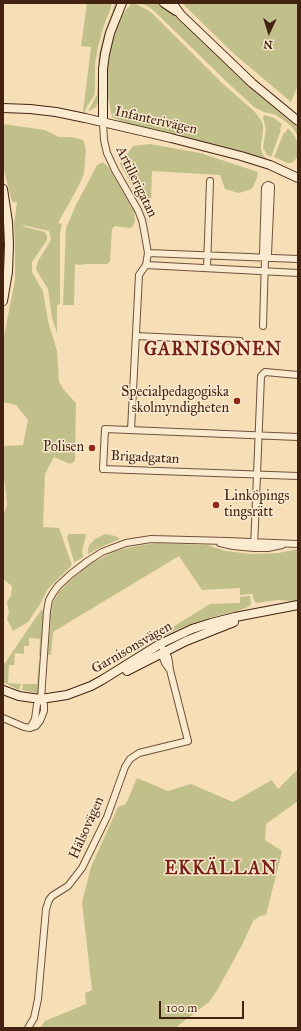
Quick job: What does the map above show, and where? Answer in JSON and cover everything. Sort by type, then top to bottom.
[{"type":"street","name":"Artillerigatan","points":[[122,3],[110,33],[105,54],[103,75],[103,122],[104,140],[107,153],[138,210],[144,230],[148,253],[146,265],[139,275],[131,430]]},
{"type":"street","name":"Artillerigatan","points":[[118,14],[129,3]]},
{"type":"street","points":[[164,3],[181,15],[247,78],[298,121]]},
{"type":"street","points":[[172,3],[181,15]]},
{"type":"street","name":"Infanterivägen","points":[[3,108],[56,112],[103,122],[242,156],[298,178]]},
{"type":"street","points":[[207,268],[210,181]]},
{"type":"street","points":[[263,326],[265,258],[263,254],[266,240],[271,188],[271,186],[268,185],[265,188],[266,240]]},
{"type":"street","points":[[3,189],[9,235],[9,260],[3,301]]},
{"type":"street","points":[[148,253],[298,259]]},
{"type":"street","points":[[146,265],[298,273]]},
{"type":"street","points":[[136,336],[240,341]]},
{"type":"street","points":[[254,545],[261,376],[262,373],[265,372],[298,375]]},
{"type":"street","name":"Brigadgatan","points":[[298,437],[105,429],[103,469],[298,476]]},
{"type":"street","points":[[3,718],[18,725],[30,728],[41,702],[48,605],[58,586],[71,574],[102,552],[132,542],[150,539],[214,541],[233,546],[254,545],[276,547],[288,544],[298,544]]},
{"type":"street","name":"Garnisonsvägen","points":[[3,695],[16,700],[41,702],[68,699],[84,692],[162,648],[192,629],[266,610],[298,605]]},
{"type":"street","name":"Garnisonsvägen","points":[[162,648],[237,621],[256,616],[298,610]]},
{"type":"street","name":"Hälsovägen","points":[[28,1028],[34,1018],[38,999],[48,900],[68,886],[82,868],[107,817],[125,768],[130,759],[139,753],[188,741],[170,670],[163,658],[162,648]]},
{"type":"street","name":"Garnisonsvägen","points":[[3,690],[41,702]]},
{"type":"shaded area","points":[[87,3],[112,3],[98,47],[95,64],[95,93],[85,112],[83,112],[91,47],[81,46]]},
{"type":"shaded area","points":[[115,3],[120,3],[99,99],[96,107],[88,111],[97,95],[99,53]]},
{"type":"shaded area","points":[[132,3],[152,13],[222,83],[255,112],[263,126],[261,149],[263,155],[270,162],[250,154],[249,156],[199,141],[132,125],[112,117],[107,93],[107,63],[111,41],[120,19]]},
{"type":"shaded area","points":[[140,3],[159,3],[177,18],[259,95],[298,128],[298,136],[291,126],[282,119],[274,114],[264,112],[254,107],[154,11]]},
{"type":"shaded area","points":[[182,3],[298,3],[298,85],[291,102],[233,53]]},
{"type":"shaded area","points":[[264,115],[274,118],[282,124],[271,157],[266,154],[263,147],[266,129],[263,118]]},
{"type":"shaded area","points":[[3,124],[45,130],[59,137],[71,137],[83,140],[86,149],[84,174],[58,223],[62,224],[60,233],[60,304],[57,305],[57,333],[52,318],[48,289],[36,269],[38,261],[51,240],[49,231],[22,225],[45,232],[47,236],[47,240],[32,262],[32,272],[43,291],[48,321],[57,351],[59,382],[76,403],[75,461],[70,464],[54,457],[45,474],[43,527],[59,528],[72,565],[47,590],[28,622],[13,631],[7,619],[9,613],[7,602],[11,595],[12,586],[3,579],[3,516],[7,505],[3,474],[3,446],[23,445],[28,420],[16,405],[3,402],[3,341],[15,280],[14,225],[17,202],[12,202],[3,166]]},
{"type":"shaded area","points":[[288,128],[294,135],[298,144],[298,156],[291,163],[287,163],[274,157],[284,132],[285,133]]},
{"type":"shaded area","points":[[150,144],[200,153],[258,172],[257,178],[252,189],[239,193],[225,189],[220,175],[152,171],[151,202],[141,202],[120,164],[133,146]]},
{"type":"shaded area","points":[[103,162],[109,168],[134,211],[135,221],[133,226],[130,228],[115,226],[112,229],[110,262],[107,264],[75,264],[74,305],[63,305],[66,228],[97,165]]},
{"type":"shaded area","points":[[69,534],[85,534],[86,536],[82,550],[83,557],[75,562],[67,537]]},
{"type":"shaded area","points":[[105,534],[115,536],[120,539],[88,554],[90,544],[95,539]]},
{"type":"shaded area","points":[[158,543],[207,545],[226,551],[251,554],[278,553],[298,549],[298,601],[278,600],[256,603],[253,598],[253,594],[240,595],[240,588],[202,590],[179,556],[53,632],[51,655],[48,655],[53,602],[59,592],[88,565],[114,552],[127,548]]},
{"type":"shaded area","points":[[250,596],[251,604],[248,607],[209,618],[166,635],[163,633],[210,604],[240,603],[240,597]]},
{"type":"shaded area","points":[[41,610],[44,611],[41,655],[39,656],[40,639],[29,638],[29,646],[24,646],[24,654],[15,653],[14,665],[9,665],[8,683],[21,684],[19,690],[3,682],[3,666]]},
{"type":"shaded area","points":[[39,660],[38,693],[22,690],[23,684],[37,684]]},
{"type":"shaded area","points":[[298,769],[298,801],[266,824],[265,840],[282,851],[266,915],[260,916],[253,921],[242,945],[218,989],[209,1002],[175,1028],[40,1028],[45,1021],[86,1004],[85,993],[92,990],[82,902],[91,867],[118,807],[126,804],[137,778],[168,791],[191,784],[233,802],[272,780],[278,789]]},
{"type":"place","name":"Specialpedagogiska skolmyndigheten","points":[[237,401]]},
{"type":"place","name":"Polisen","points":[[92,448]]},
{"type":"place","name":"Linköpings tingsrätt","points":[[216,505]]},
{"type":"district","name":"GARNISONEN","points":[[213,351]]},
{"type":"district","name":"EKKÄLLAN","points":[[221,870]]}]
